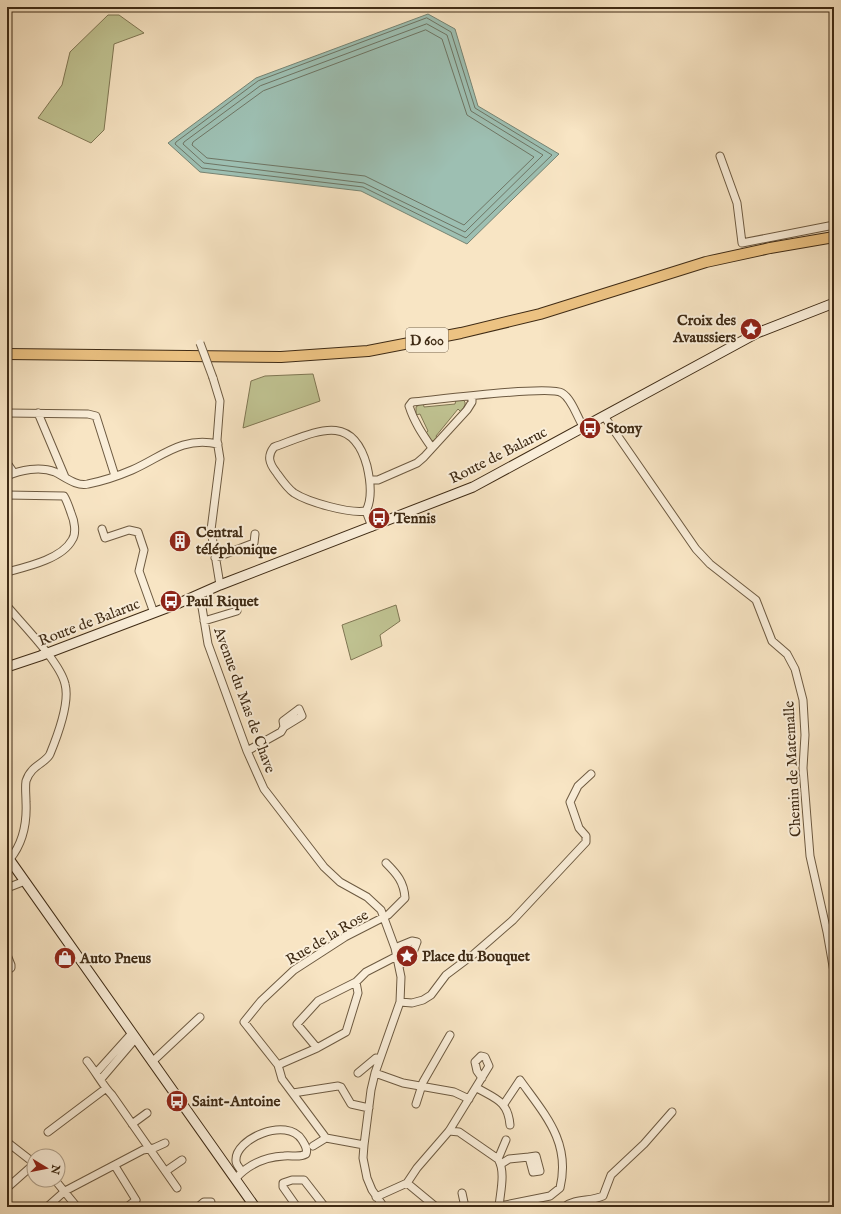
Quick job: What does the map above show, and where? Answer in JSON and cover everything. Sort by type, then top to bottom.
[{"type":"main road","name":"D 600","points":[[7,354],[281,357],[368,351],[461,333],[540,314],[706,262],[770,248],[834,237]]},
{"type":"street","points":[[720,156],[737,203],[742,243],[834,225]]},
{"type":"street","name":"Route de Balaruc","points":[[7,667],[47,654],[154,613],[200,595],[220,585],[473,487],[756,333],[834,303]]},
{"type":"street","points":[[200,343],[214,378],[220,401],[218,444],[220,459],[211,530],[220,585]]},
{"type":"street","points":[[432,448],[417,426],[409,406],[412,402],[549,390],[558,391],[566,397],[583,426]]},
{"type":"street","points":[[370,480],[378,480],[407,468],[424,458],[467,410],[472,402],[472,397]]},
{"type":"street","points":[[7,413],[88,414],[96,416],[115,476]]},
{"type":"street","points":[[38,413],[65,477]]},
{"type":"street","name":"Chemin de Matemalle","points":[[604,416],[696,549],[710,564],[756,600],[772,640],[787,654],[795,669],[803,700],[805,735],[803,768],[809,850],[834,972]]},
{"type":"street","points":[[366,511],[360,512],[327,505],[307,499],[293,492],[274,470],[269,460],[270,453],[274,447],[319,432],[340,429],[353,437],[361,447],[370,480],[368,506],[366,511],[372,526]]},
{"type":"street","points":[[7,463],[10,475],[22,471],[47,471],[65,477],[76,483],[86,485],[133,469],[177,446],[187,444],[218,444]]},
{"type":"street","points":[[7,495],[64,496],[73,518],[74,528],[73,539],[64,549],[50,558],[7,572]]},
{"type":"street","points":[[102,529],[105,538],[129,530],[138,532],[144,550],[139,571],[154,613]]},
{"type":"street","points":[[215,558],[254,543],[255,534]]},
{"type":"street","name":"Avenue du Mas de Chave","points":[[200,595],[208,644],[247,751],[264,789],[324,867],[340,882],[368,897],[381,910],[395,948],[400,965],[402,986],[400,1002],[376,1073],[369,1108],[363,1158],[367,1178],[376,1197],[384,1207]]},
{"type":"street","points":[[7,606],[47,654],[61,674],[65,684],[66,695],[54,744],[49,757],[30,772],[26,782],[27,814],[25,826],[22,836],[8,857],[152,1062],[239,1175],[256,1207]]},
{"type":"street","points":[[204,621],[237,611]]},
{"type":"street","points":[[247,751],[281,732],[284,727]]},
{"type":"street","points":[[400,1002],[412,1003],[423,1000],[431,995],[446,975],[474,954],[514,920],[586,842],[586,836],[579,828],[570,802],[578,786],[591,774]]},
{"type":"street","points":[[384,917],[405,898],[404,886],[398,876],[386,863]]},
{"type":"street","points":[[7,888],[25,881]]},
{"type":"street","name":"Rue de la Rose","points":[[278,1065],[246,1024],[245,1019],[294,970],[345,937],[384,917]]},
{"type":"street","points":[[395,948],[412,941],[417,942],[412,955],[400,965]]},
{"type":"street","points":[[7,955],[11,967],[7,970]]},
{"type":"street","points":[[317,1048],[297,1024],[318,1001],[356,982],[366,972],[397,956]]},
{"type":"street","points":[[326,1138],[294,1093],[282,1079],[278,1065],[317,1048],[346,1032],[358,993],[356,982]]},
{"type":"street","points":[[152,1062],[200,1017]]},
{"type":"street","points":[[416,1104],[421,1086],[450,1035]]},
{"type":"street","points":[[98,1076],[134,1036]]},
{"type":"street","points":[[358,1073],[376,1058],[380,1059]]},
{"type":"street","points":[[87,1061],[105,1089],[112,1095],[177,1188]]},
{"type":"street","points":[[376,1073],[403,1083],[454,1092],[469,1099]]},
{"type":"street","points":[[376,1197],[406,1183],[449,1131],[482,1078]]},
{"type":"street","points":[[504,1104],[520,1080],[558,1136],[563,1161],[563,1177],[560,1188],[550,1196],[497,1207],[502,1181],[500,1162],[506,1140]]},
{"type":"street","points":[[294,1093],[341,1087],[351,1104],[369,1108]]},
{"type":"street","points":[[477,1088],[504,1104],[509,1113],[510,1125]]},
{"type":"street","points":[[48,1132],[105,1089]]},
{"type":"street","points":[[564,1207],[580,1200],[594,1200],[603,1196],[611,1174],[644,1144],[672,1112]]},
{"type":"street","points":[[132,1124],[147,1113]]},
{"type":"street","points":[[276,1130],[297,1133],[306,1147],[306,1154],[303,1156],[270,1158],[252,1164],[239,1175],[236,1158],[249,1141],[264,1132],[276,1130]]},
{"type":"street","points":[[449,1131],[459,1132],[500,1162]]},
{"type":"street","points":[[313,1146],[326,1138],[364,1145]]},
{"type":"street","points":[[7,1142],[26,1157]]},
{"type":"street","points":[[47,1207],[65,1191],[143,1150],[165,1143]]},
{"type":"street","points":[[500,1162],[508,1159],[529,1157]]},
{"type":"street","points":[[166,1171],[182,1160]]},
{"type":"street","points":[[115,1166],[136,1200],[128,1207]]},
{"type":"street","points":[[7,1188],[26,1170]]},
{"type":"street","points":[[297,1207],[283,1187],[283,1183],[286,1181],[304,1180],[325,1207]]},
{"type":"street","points":[[406,1183],[436,1207]]},
{"type":"street","points":[[62,1188],[77,1207]]},
{"type":"street","points":[[462,1193],[465,1207]]},
{"type":"street","points":[[198,1207],[204,1202],[211,1202]]},
{"type":"green space","points":[[108,15],[119,15],[144,33],[114,44],[104,130],[91,143],[38,118],[62,85],[70,52]]},
{"type":"green space","points":[[313,374],[320,401],[243,428],[251,381],[265,376]]},
{"type":"green space","points":[[456,400],[463,400],[465,402],[461,412],[458,409],[436,436],[438,440],[431,441],[426,433],[428,431],[420,414],[416,415],[416,407],[423,402],[424,407],[455,404]]},
{"type":"green space","points":[[396,605],[400,621],[380,635],[382,646],[351,660],[342,625]]},
{"type":"water","points":[[428,14],[455,29],[478,106],[559,154],[467,244],[361,191],[200,172],[168,143],[256,78]]},
{"type":"place","name":"Croix des Avaussiers","points":[[751,329]]},
{"type":"place","name":"Stony","points":[[590,428]]},
{"type":"place","name":"Tennis","points":[[379,518]]},
{"type":"place","name":"Central téléphonique","points":[[180,541]]},
{"type":"place","name":"Paul Riquet","points":[[171,601]]},
{"type":"place","name":"Place du Bouquet","points":[[407,956]]},
{"type":"place","name":"Auto Pneus","points":[[65,958]]},
{"type":"place","name":"Saint-Antoine","points":[[177,1101]]}]
